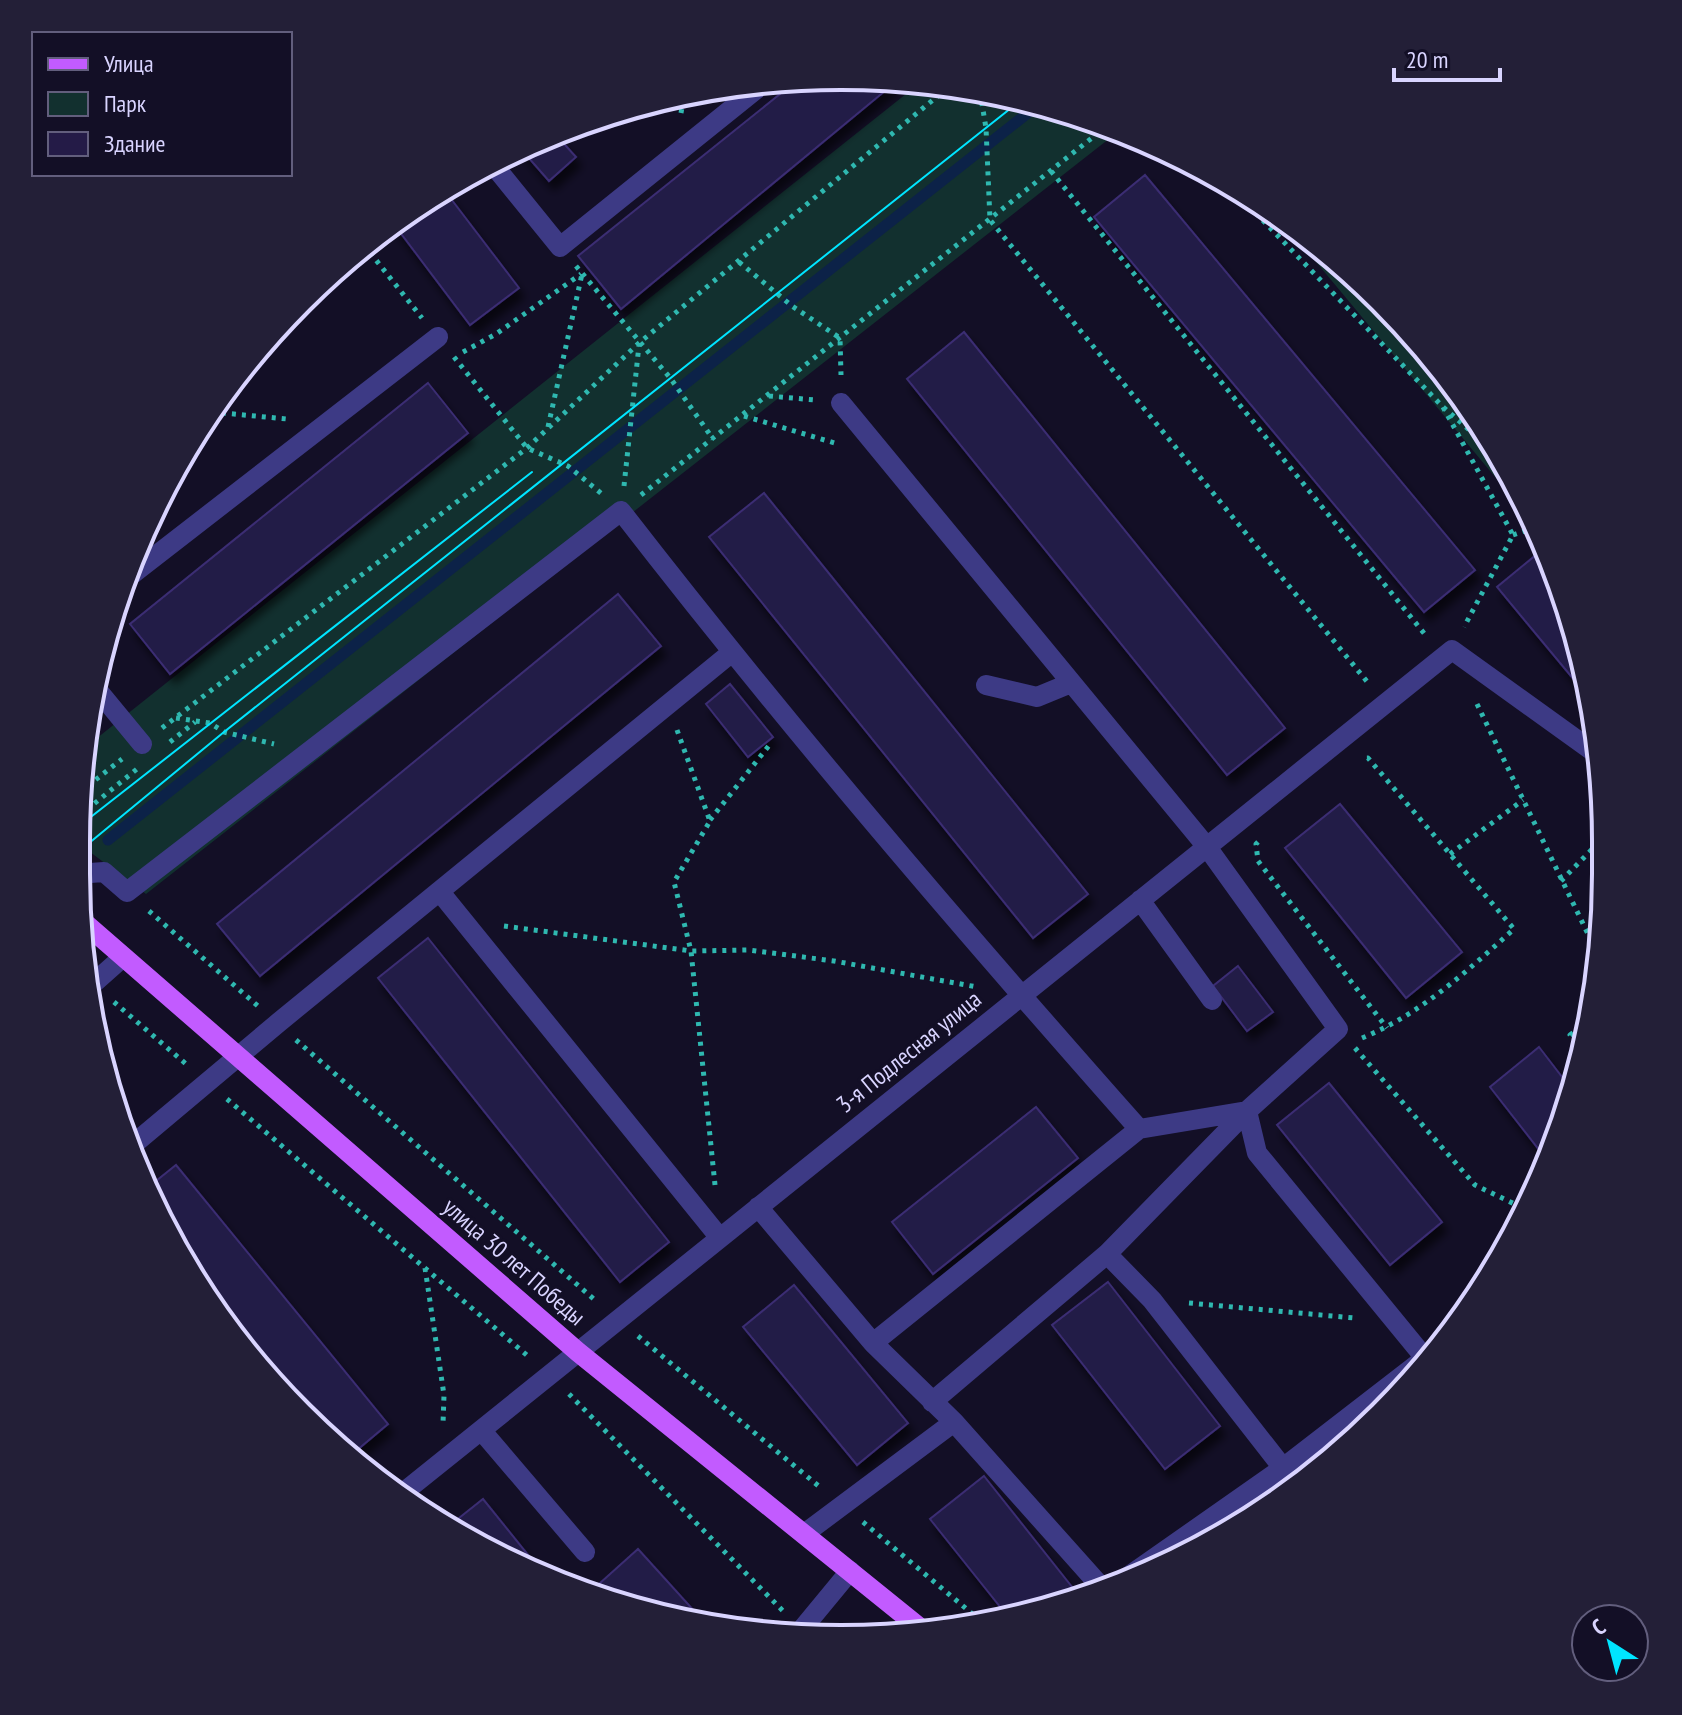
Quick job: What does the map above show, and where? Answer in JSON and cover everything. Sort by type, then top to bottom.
[{"type":"main road","name":"улица 30 лет Победы","points":[[93,930],[578,1352],[912,1621]]},
{"type":"street","points":[[499,172],[560,247],[748,96]]},
{"type":"street","points":[[142,566],[438,337]]},
{"type":"street","points":[[841,403],[1207,847],[1338,1029],[1247,1111],[1107,1254],[932,1402]]},
{"type":"street","points":[[90,873],[104,872],[127,892],[621,511],[731,653],[1139,1129]]},
{"type":"street","points":[[1452,650],[1586,747]]},
{"type":"street","name":"3-я Подлесная улица","points":[[409,1488],[1452,650]]},
{"type":"street","points":[[139,1140],[731,653]]},
{"type":"street","points":[[986,685],[1037,697],[1071,683]]},
{"type":"street","points":[[103,697],[142,744]]},
{"type":"street","points":[[440,892],[720,1238]]},
{"type":"street","points":[[1140,900],[1212,1000]]},
{"type":"street","points":[[97,980],[123,957]]},
{"type":"street","points":[[873,1343],[1139,1129],[1247,1111]]},
{"type":"street","points":[[1247,1111],[1257,1153],[1395,1321],[1424,1347]]},
{"type":"street","points":[[758,1207],[873,1343],[954,1422],[1095,1580]]},
{"type":"street","points":[[1107,1254],[1152,1300],[1283,1468]]},
{"type":"street","points":[[1162,1553],[1283,1468],[1391,1385]]},
{"type":"street","points":[[804,1534],[954,1422]]},
{"type":"street","points":[[481,1430],[585,1552]]},
{"type":"street","points":[[807,1624],[850,1571]]},
{"type":"path","points":[[93,782],[527,448],[639,343],[938,96]]},
{"type":"path","points":[[982,103],[986,128],[990,220],[1385,703]]},
{"type":"path","points":[[621,511],[1096,135]]},
{"type":"path","points":[[1051,171],[1426,636],[1452,650]]},
{"type":"path","points":[[1263,220],[1443,407],[1468,429]]},
{"type":"path","points":[[560,247],[671,379],[713,439]]},
{"type":"path","points":[[739,262],[792,306],[840,338]]},
{"type":"path","points":[[454,357],[496,334],[582,274]]},
{"type":"path","points":[[548,428],[582,274]]},
{"type":"path","points":[[621,511],[639,343]]},
{"type":"path","points":[[225,413],[328,423]]},
{"type":"path","points":[[743,415],[886,459]]},
{"type":"path","points":[[527,448],[580,474]]},
{"type":"path","points":[[1513,535],[1525,531]]},
{"type":"path","points":[[669,707],[710,821]]},
{"type":"path","points":[[175,718],[210,723],[224,732],[285,747]]},
{"type":"path","points":[[720,1238],[691,951],[674,882],[710,821],[790,719]]},
{"type":"path","points":[[1359,758],[1368,758],[1514,929],[1445,990],[1387,1028],[1350,1043],[1475,1185],[1516,1205]]},
{"type":"path","points":[[1450,854],[1523,800]]},
{"type":"path","points":[[1265,833],[1256,844],[1258,861],[1387,1028]]},
{"type":"path","points":[[1561,881],[1592,849]]},
{"type":"path","points":[[127,892],[619,1320],[972,1614]]},
{"type":"path","points":[[463,921],[691,951],[749,950],[792,955],[1021,995]]},
{"type":"path","points":[[100,995],[208,1082],[550,1375],[791,1623]]},
{"type":"path","points":[[425,1268],[444,1395],[443,1427]]},
{"type":"path","points":[[1152,1300],[1395,1321]]},
{"type":"green space","points":[[907,93],[988,104],[1108,140],[146,894],[90,852],[97,738]]},
{"type":"green space","points":[[1310,255],[1372,310],[1406,346],[1465,424],[1501,485]]},
{"type":"building","points":[[884,92],[621,309],[578,256],[781,93]]},
{"type":"building","points":[[564,143],[576,157],[549,181],[529,158]]},
{"type":"building","points":[[1145,175],[1475,570],[1424,612],[1094,217]]},
{"type":"building","points":[[452,200],[519,288],[470,325],[401,233]]},
{"type":"building","points":[[964,332],[1285,728],[1227,775],[907,379]]},
{"type":"building","points":[[428,383],[468,433],[170,674],[130,624]]},
{"type":"building","points":[[764,493],[1088,894],[1033,938],[709,537]]},
{"type":"building","points":[[1535,555],[1552,600],[1575,680],[1497,587]]},
{"type":"building","points":[[618,594],[661,646],[260,976],[217,924]]},
{"type":"building","points":[[730,684],[773,737],[748,757],[706,704]]},
{"type":"building","points":[[1340,804],[1462,952],[1406,998],[1285,848]]},
{"type":"building","points":[[428,938],[669,1242],[620,1282],[378,978]]},
{"type":"building","points":[[1238,966],[1273,1012],[1247,1031],[1213,986]]},
{"type":"building","points":[[1539,1047],[1563,1078],[1539,1150],[1490,1087]]},
{"type":"building","points":[[1329,1083],[1442,1222],[1390,1265],[1277,1125]]},
{"type":"building","points":[[1036,1107],[1078,1158],[933,1274],[892,1222]]},
{"type":"building","points":[[176,1165],[388,1424],[358,1449],[310,1405],[245,1331],[217,1291],[191,1250],[156,1181]]},
{"type":"building","points":[[1108,1282],[1220,1426],[1165,1469],[1052,1325]]},
{"type":"building","points":[[794,1285],[908,1423],[857,1465],[743,1327]]},
{"type":"building","points":[[984,1476],[1073,1588],[1001,1608],[930,1519]]},
{"type":"building","points":[[483,1499],[529,1556],[509,1548],[458,1519]]},
{"type":"building","points":[[638,1549],[694,1611],[647,1599],[598,1584]]},
{"type":"waterway","points":[[108,840],[1027,114]]},
{"type":"tram line","points":[[90,842],[224,732],[1009,109]]},
{"type":"tram line","points":[[91,817],[532,472]]}]
